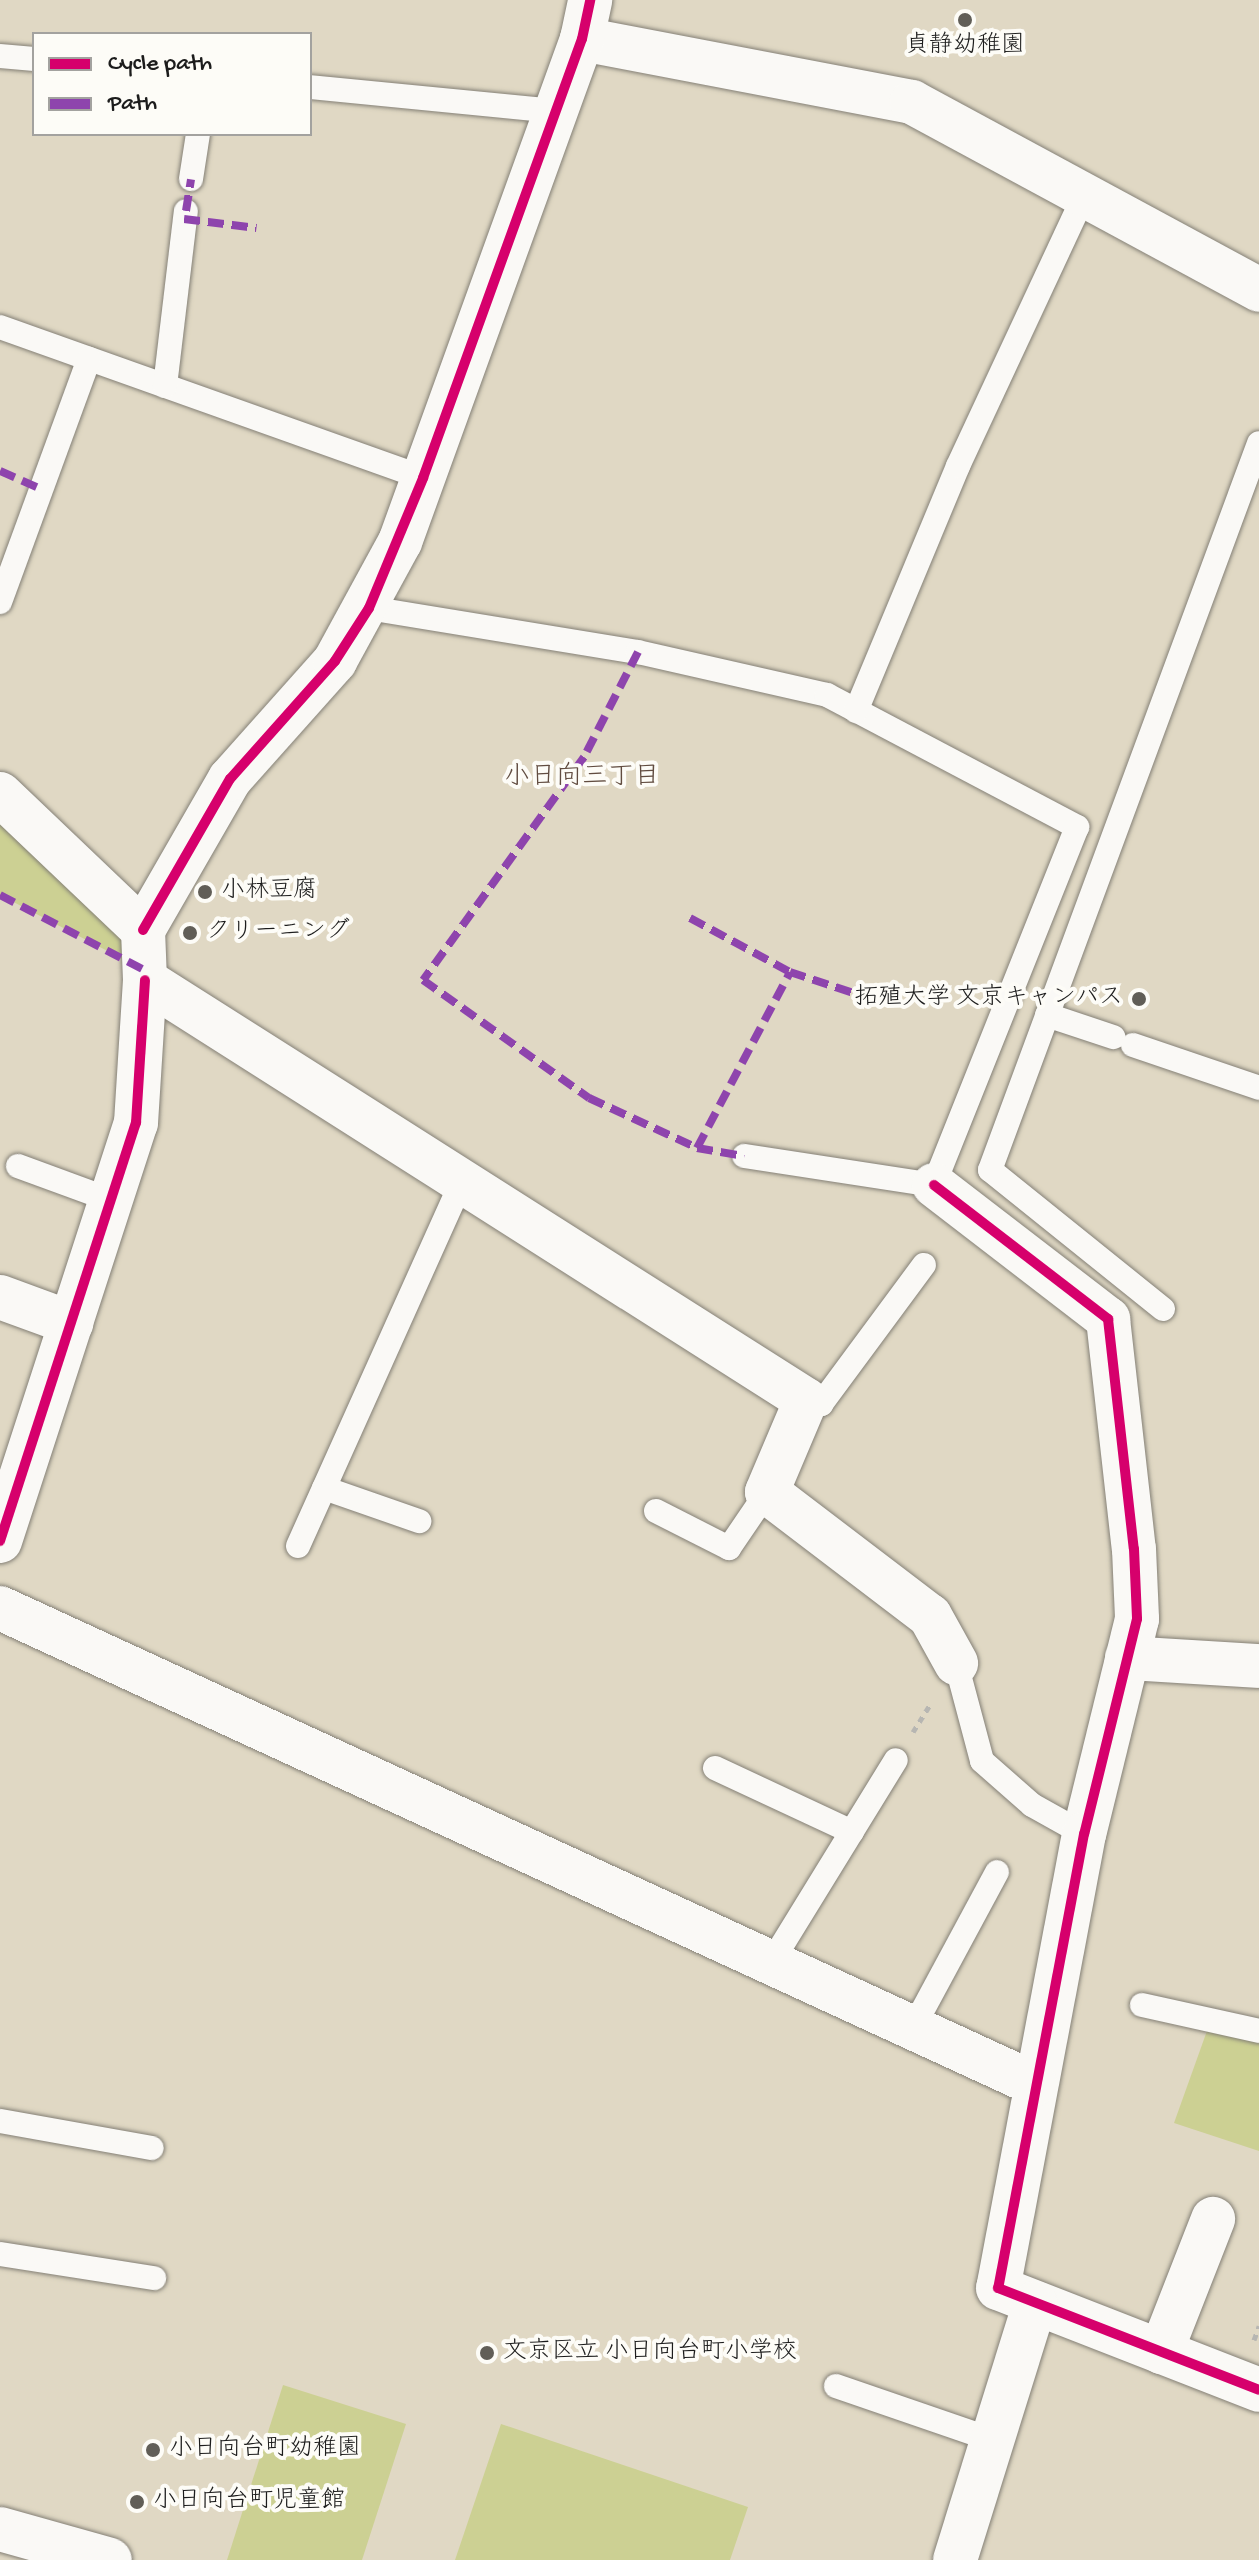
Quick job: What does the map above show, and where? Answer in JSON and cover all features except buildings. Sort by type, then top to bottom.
[{"type":"street","points":[[0,1541],[136,1123],[145,980],[143,930],[230,779],[335,661],[369,608],[423,478],[556,111],[586,19],[912,102],[1259,290]]},
{"type":"street","points":[[0,794],[143,930]]},
{"type":"street","points":[[145,980],[463,1178],[806,1400],[767,1492],[930,1616],[956,1663]]},
{"type":"street","points":[[934,1185],[1108,1319],[1134,1549],[1137,1619],[1084,1834],[998,2288],[1259,2390]]},
{"type":"street","points":[[0,1297],[71,1323]]},
{"type":"street","points":[[0,1608],[1035,2084]]},
{"type":"street","points":[[1127,1658],[1259,1666]]},
{"type":"street","points":[[1161,2352],[1213,2219]]},
{"type":"street","points":[[955,2560],[1035,2303]]},
{"type":"street","points":[[0,2529],[110,2560]]},
{"type":"lane","points":[[0,64],[0,56],[32,59]]},
{"type":"lane","points":[[312,87],[556,111]]},
{"type":"lane","points":[[191,179],[198,136]]},
{"type":"lane","points":[[856,711],[958,466],[1084,196]]},
{"type":"lane","points":[[165,386],[186,211]]},
{"type":"lane","points":[[0,327],[423,478]]},
{"type":"lane","points":[[0,602],[89,359]]},
{"type":"lane","points":[[1163,1309],[990,1170],[1259,443]]},
{"type":"lane","points":[[369,608],[638,652],[827,695],[1077,827],[934,1185],[744,1156]]},
{"type":"lane","points":[[1047,1015],[1259,1088]]},
{"type":"lane","points":[[18,1166],[111,1200]]},
{"type":"lane","points":[[298,1546],[463,1178]]},
{"type":"lane","points":[[806,1400],[821,1404],[924,1265]]},
{"type":"lane","points":[[324,1488],[419,1521]]},
{"type":"lane","points":[[656,1511],[729,1548],[767,1492]]},
{"type":"lane","points":[[956,1663],[982,1761],[1032,1805],[1084,1834]]},
{"type":"lane","points":[[771,1963],[896,1760]]},
{"type":"lane","points":[[715,1768],[852,1832]]},
{"type":"lane","points":[[913,2028],[997,1872]]},
{"type":"lane","points":[[1142,2005],[1259,2031]]},
{"type":"lane","points":[[0,2121],[152,2148]]},
{"type":"lane","points":[[0,2254],[154,2278]]},
{"type":"lane","points":[[836,2386],[993,2440]]},
{"type":"path","points":[[896,1760],[956,1663]]},
{"type":"green space","points":[[0,794],[143,930],[144,970],[0,895]]},
{"type":"green space","points":[[1208,2028],[1259,2039],[1259,2151],[1174,2123]]},
{"type":"green space","points":[[283,2385],[406,2424],[362,2560],[227,2560]]},
{"type":"green space","points":[[501,2424],[748,2507],[730,2560],[455,2560]]},
{"type":"marked path","points":[[186,211],[191,179]]},
{"type":"marked path","points":[[184,219],[256,228]]},
{"type":"marked path","points":[[0,471],[41,489]]},
{"type":"marked path","points":[[638,652],[584,757],[423,980],[589,1098],[697,1148],[744,1156]]},
{"type":"marked path","points":[[0,895],[144,970]]},
{"type":"marked path","points":[[690,918],[790,972],[884,1003]]},
{"type":"marked path","points":[[697,1148],[790,972]]},
{"type":"cycle path","points":[[143,930],[230,779],[335,661],[369,608],[423,478],[582,39],[590,0]]},
{"type":"cycle path","points":[[0,1541],[136,1123],[145,980]]},
{"type":"cycle path","points":[[934,1185],[1108,1319],[1134,1549],[1137,1619],[1084,1834],[998,2288],[1259,2390]]},
{"type":"place","name":"貞静幼稚園","points":[[965,20]]},
{"type":"place","name":"小林豆腐","points":[[205,892]]},
{"type":"place","name":"クリーニング","points":[[190,933]]},
{"type":"place","name":"拓殖大学 文京キャンパス","points":[[1139,999]]},
{"type":"place","name":"文京区立 小日向台町小学校","points":[[487,2353]]},
{"type":"place","name":"小日向台町幼稚園","points":[[153,2450]]},
{"type":"place","name":"小日向台町児童館","points":[[137,2502]]},
{"type":"district","name":"小日向三丁目","points":[[582,779]]}]
